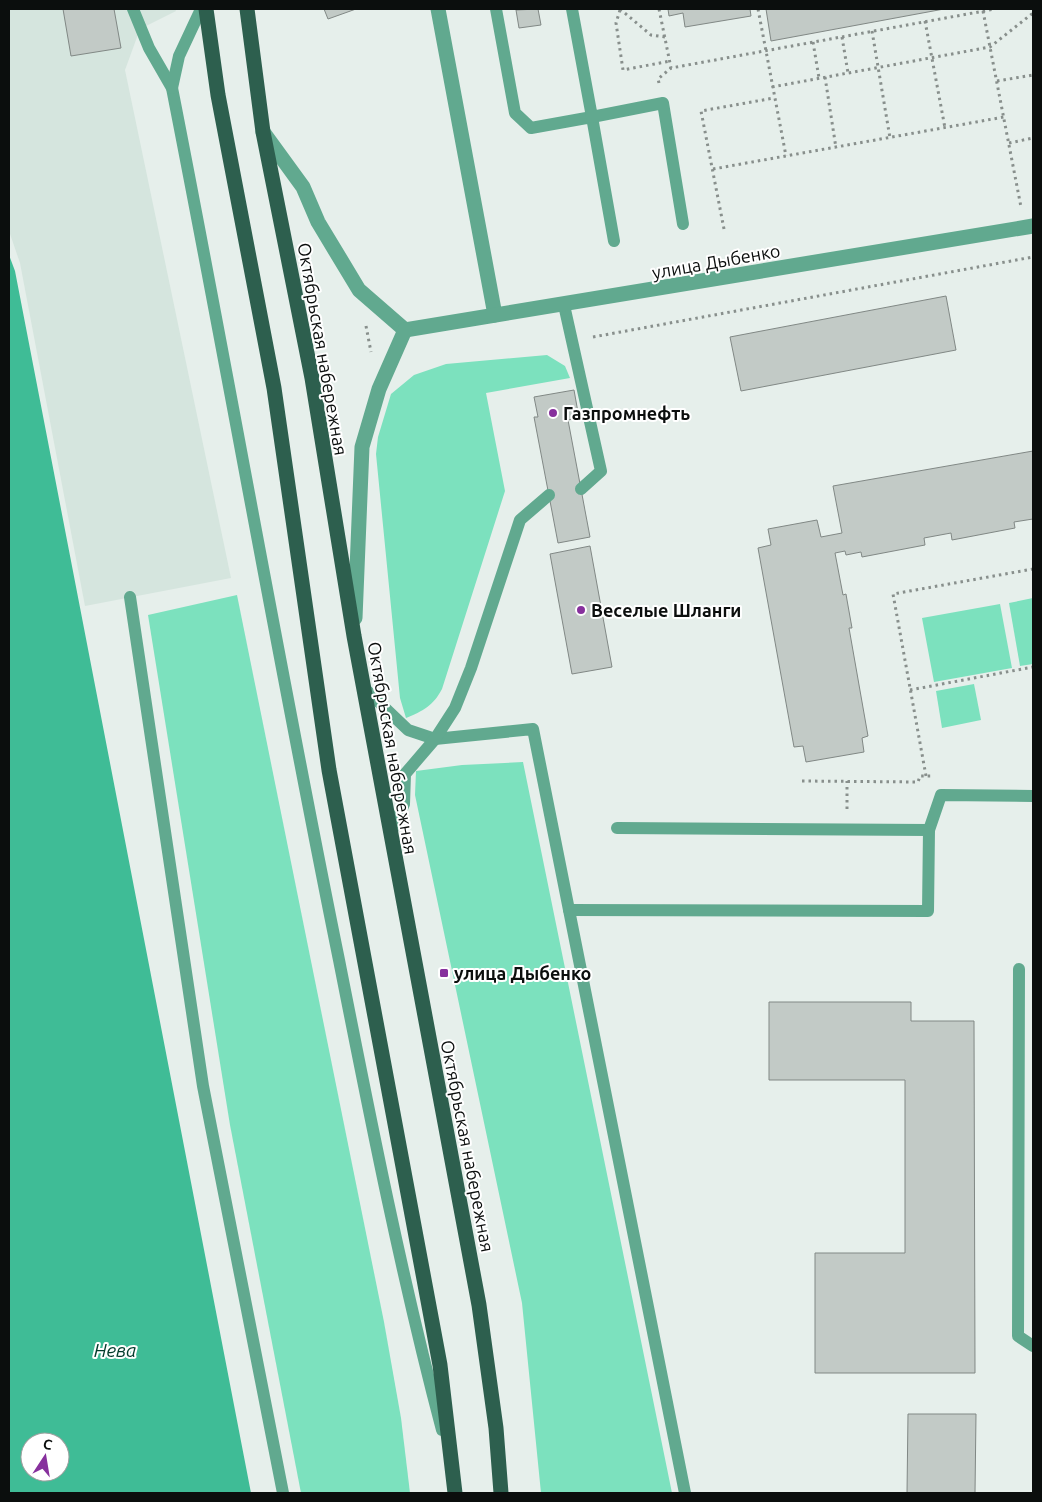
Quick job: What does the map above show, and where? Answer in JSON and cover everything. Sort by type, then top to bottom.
[{"type":"main road","points":[[206,9],[218,95],[274,388],[329,770],[440,1365],[455,1493]]},
{"type":"main road","name":"Октябрьская набережная","points":[[247,9],[263,132],[312,378],[363,687],[479,1305],[496,1428],[501,1493]]},
{"type":"street","points":[[438,9],[495,315]]},
{"type":"street","points":[[263,132],[303,187],[318,222],[360,290],[405,330],[379,389],[362,447],[354,636]]},
{"type":"street","name":"улица Дыбенко","points":[[405,330],[1029,227]]},
{"type":"lane","points":[[133,9],[150,48],[172,88],[293,731],[372,1129],[413,1320],[453,1471]]},
{"type":"lane","points":[[172,88],[179,56],[201,9]]},
{"type":"lane","points":[[496,9],[515,113],[531,128],[663,103],[683,224]]},
{"type":"lane","points":[[572,9],[614,241]]},
{"type":"lane","points":[[564,305],[601,471],[581,489]]},
{"type":"lane","points":[[390,835],[404,804],[405,774],[435,739],[455,708],[471,668],[520,520],[549,495]]},
{"type":"lane","points":[[130,597],[203,1086],[283,1493]]},
{"type":"lane","points":[[363,687],[408,730],[435,739],[533,729],[685,1493]]},
{"type":"lane","points":[[569,910],[928,912],[929,830],[941,795],[1033,796]]},
{"type":"lane","points":[[617,828],[929,830]]},
{"type":"lane","points":[[1019,969],[1018,1336],[1033,1346]]},
{"type":"path","points":[[665,38],[650,35],[620,9],[616,23],[623,70],[670,61]]},
{"type":"path","points":[[659,9],[671,68],[995,9]]},
{"type":"path","points":[[758,9],[786,156]]},
{"type":"path","points":[[983,11],[1009,143],[1029,227]]},
{"type":"path","points":[[772,87],[990,47],[1033,13]]},
{"type":"path","points":[[925,21],[944,128]]},
{"type":"path","points":[[872,31],[890,138]]},
{"type":"path","points":[[842,37],[848,73]]},
{"type":"path","points":[[813,42],[819,78]]},
{"type":"path","points":[[997,81],[1033,74]]},
{"type":"path","points":[[825,77],[836,148]]},
{"type":"path","points":[[724,229],[701,111],[774,98]]},
{"type":"path","points":[[712,169],[1004,117]]},
{"type":"path","points":[[1009,143],[1033,138]]},
{"type":"path","points":[[573,341],[1033,257]]},
{"type":"path","points":[[366,325],[371,360]]},
{"type":"path","points":[[802,781],[918,782],[920,776],[926,776],[893,594],[1033,569]]},
{"type":"path","points":[[910,690],[1033,668]]},
{"type":"path","points":[[846,830],[847,781]]},
{"type":"shaded area","points":[[9,9],[175,9],[176,11],[140,29],[125,70],[231,578],[85,606],[20,263],[9,231]]},
{"type":"shaded area","points":[[547,355],[565,366],[570,378],[486,393],[505,491],[442,689],[435,700],[427,707],[406,718],[400,698],[376,454],[378,437],[391,394],[414,375],[446,364]]},
{"type":"shaded area","points":[[237,595],[384,1322],[401,1418],[410,1493],[301,1493],[230,1125],[148,615]]},
{"type":"shaded area","points":[[1033,598],[1033,664],[1020,666],[1009,603]]},
{"type":"shaded area","points":[[1000,604],[1012,668],[934,682],[922,618]]},
{"type":"shaded area","points":[[974,684],[981,720],[942,728],[936,691]]},
{"type":"shaded area","points":[[523,762],[672,1493],[541,1493],[522,1303],[415,795],[416,771],[462,765]]},
{"type":"water","name":"Нева","points":[[9,255],[15,271],[251,1493],[9,1493]]},
{"type":"building","points":[[63,9],[114,9],[121,48],[71,56]]},
{"type":"building","points":[[324,9],[356,9],[328,19]]},
{"type":"building","points":[[538,9],[541,25],[519,28],[516,10]]},
{"type":"building","points":[[668,9],[750,9],[751,16],[685,27],[683,13],[669,16]]},
{"type":"building","points":[[766,9],[944,9],[771,41]]},
{"type":"building","points":[[946,296],[956,350],[741,391],[730,337]]},
{"type":"building","points":[[574,390],[579,418],[568,420],[590,537],[558,543],[534,417],[538,417],[534,397]]},
{"type":"building","points":[[1033,451],[1033,519],[1014,522],[1015,528],[952,540],[951,533],[924,538],[925,545],[862,557],[861,552],[846,555],[845,551],[835,553],[843,595],[846,594],[852,628],[849,628],[868,736],[862,738],[864,752],[806,762],[803,746],[794,747],[758,548],[771,545],[768,529],[817,520],[821,537],[842,533],[833,486]]},
{"type":"building","name":"Веселые Шланги","points":[[590,546],[612,667],[572,674],[550,554]]},
{"type":"building","points":[[769,1002],[911,1002],[911,1021],[974,1021],[975,1373],[815,1373],[815,1253],[905,1253],[905,1080],[769,1080]]},
{"type":"building","points":[[908,1414],[976,1414],[975,1493],[907,1493]]},
{"type":"place","name":"Газпромнефть","points":[[553,413]]},
{"type":"place","name":"Веселые Шланги","points":[[581,610]]},
{"type":"place","name":"улица Дыбенко","points":[[444,973]]}]
